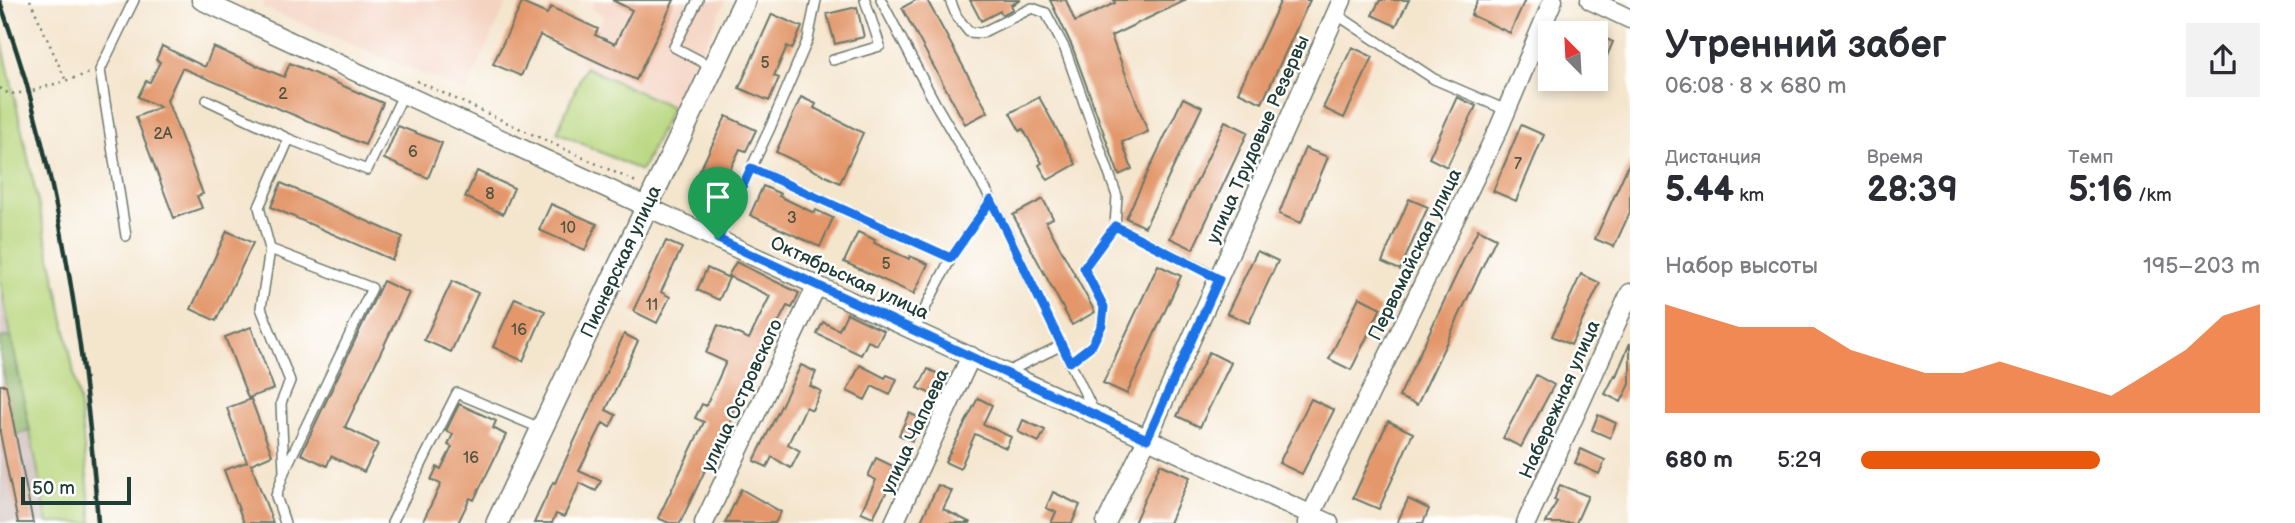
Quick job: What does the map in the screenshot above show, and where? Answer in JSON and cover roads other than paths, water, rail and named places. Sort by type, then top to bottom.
[{"type":"street","name":"Октябрьская улица","points":[[201,0],[410,87],[650,198],[718,239],[1095,414],[1309,519],[1329,523]]},
{"type":"street","name":"Пионерская улица","points":[[497,523],[745,0]]},
{"type":"street","name":"Первомайская улица","points":[[1309,519],[1506,110],[1552,0]]},
{"type":"street","points":[[1590,0],[1630,19]]},
{"type":"street","name":"улица Трудовые Резервы","points":[[1106,523],[1147,439],[1339,7]]},
{"type":"street","name":"улица Островского","points":[[704,523],[817,285]]},
{"type":"street","name":"Набережная улица","points":[[1526,523],[1630,293]]},
{"type":"street","name":"улица Чапаева","points":[[894,523],[971,356]]},
{"type":"lane","points":[[126,236],[100,70],[134,0]]},
{"type":"lane","points":[[698,0],[674,47],[712,66]]},
{"type":"lane","points":[[718,239],[808,39],[816,0]]},
{"type":"lane","points":[[834,60],[880,46],[865,0]]},
{"type":"lane","points":[[881,0],[934,103],[991,200],[1095,414]]},
{"type":"lane","points":[[950,0],[957,17],[969,32],[981,33],[1032,8],[1046,13],[1065,49],[1117,196],[1115,226],[1084,268],[1104,307],[1102,325],[1092,345],[1070,362]]},
{"type":"lane","points":[[1339,7],[1434,79],[1506,110]]},
{"type":"lane","points":[[207,100],[289,139],[367,170],[410,87]]},
{"type":"lane","points":[[284,472],[281,403],[290,381],[261,308],[270,250],[259,207],[289,139]]},
{"type":"lane","points":[[751,168],[951,258]]},
{"type":"lane","points":[[914,330],[951,258],[991,200]]},
{"type":"lane","points":[[1115,226],[1219,279]]},
{"type":"lane","points":[[270,250],[372,288],[284,472],[276,496],[285,523]]},
{"type":"lane","points":[[1006,373],[1062,345]]},
{"type":"lane","points":[[392,523],[457,393],[541,428]]},
{"type":"railway","points":[[0,2],[29,93],[55,199],[82,360],[98,523]]}]
